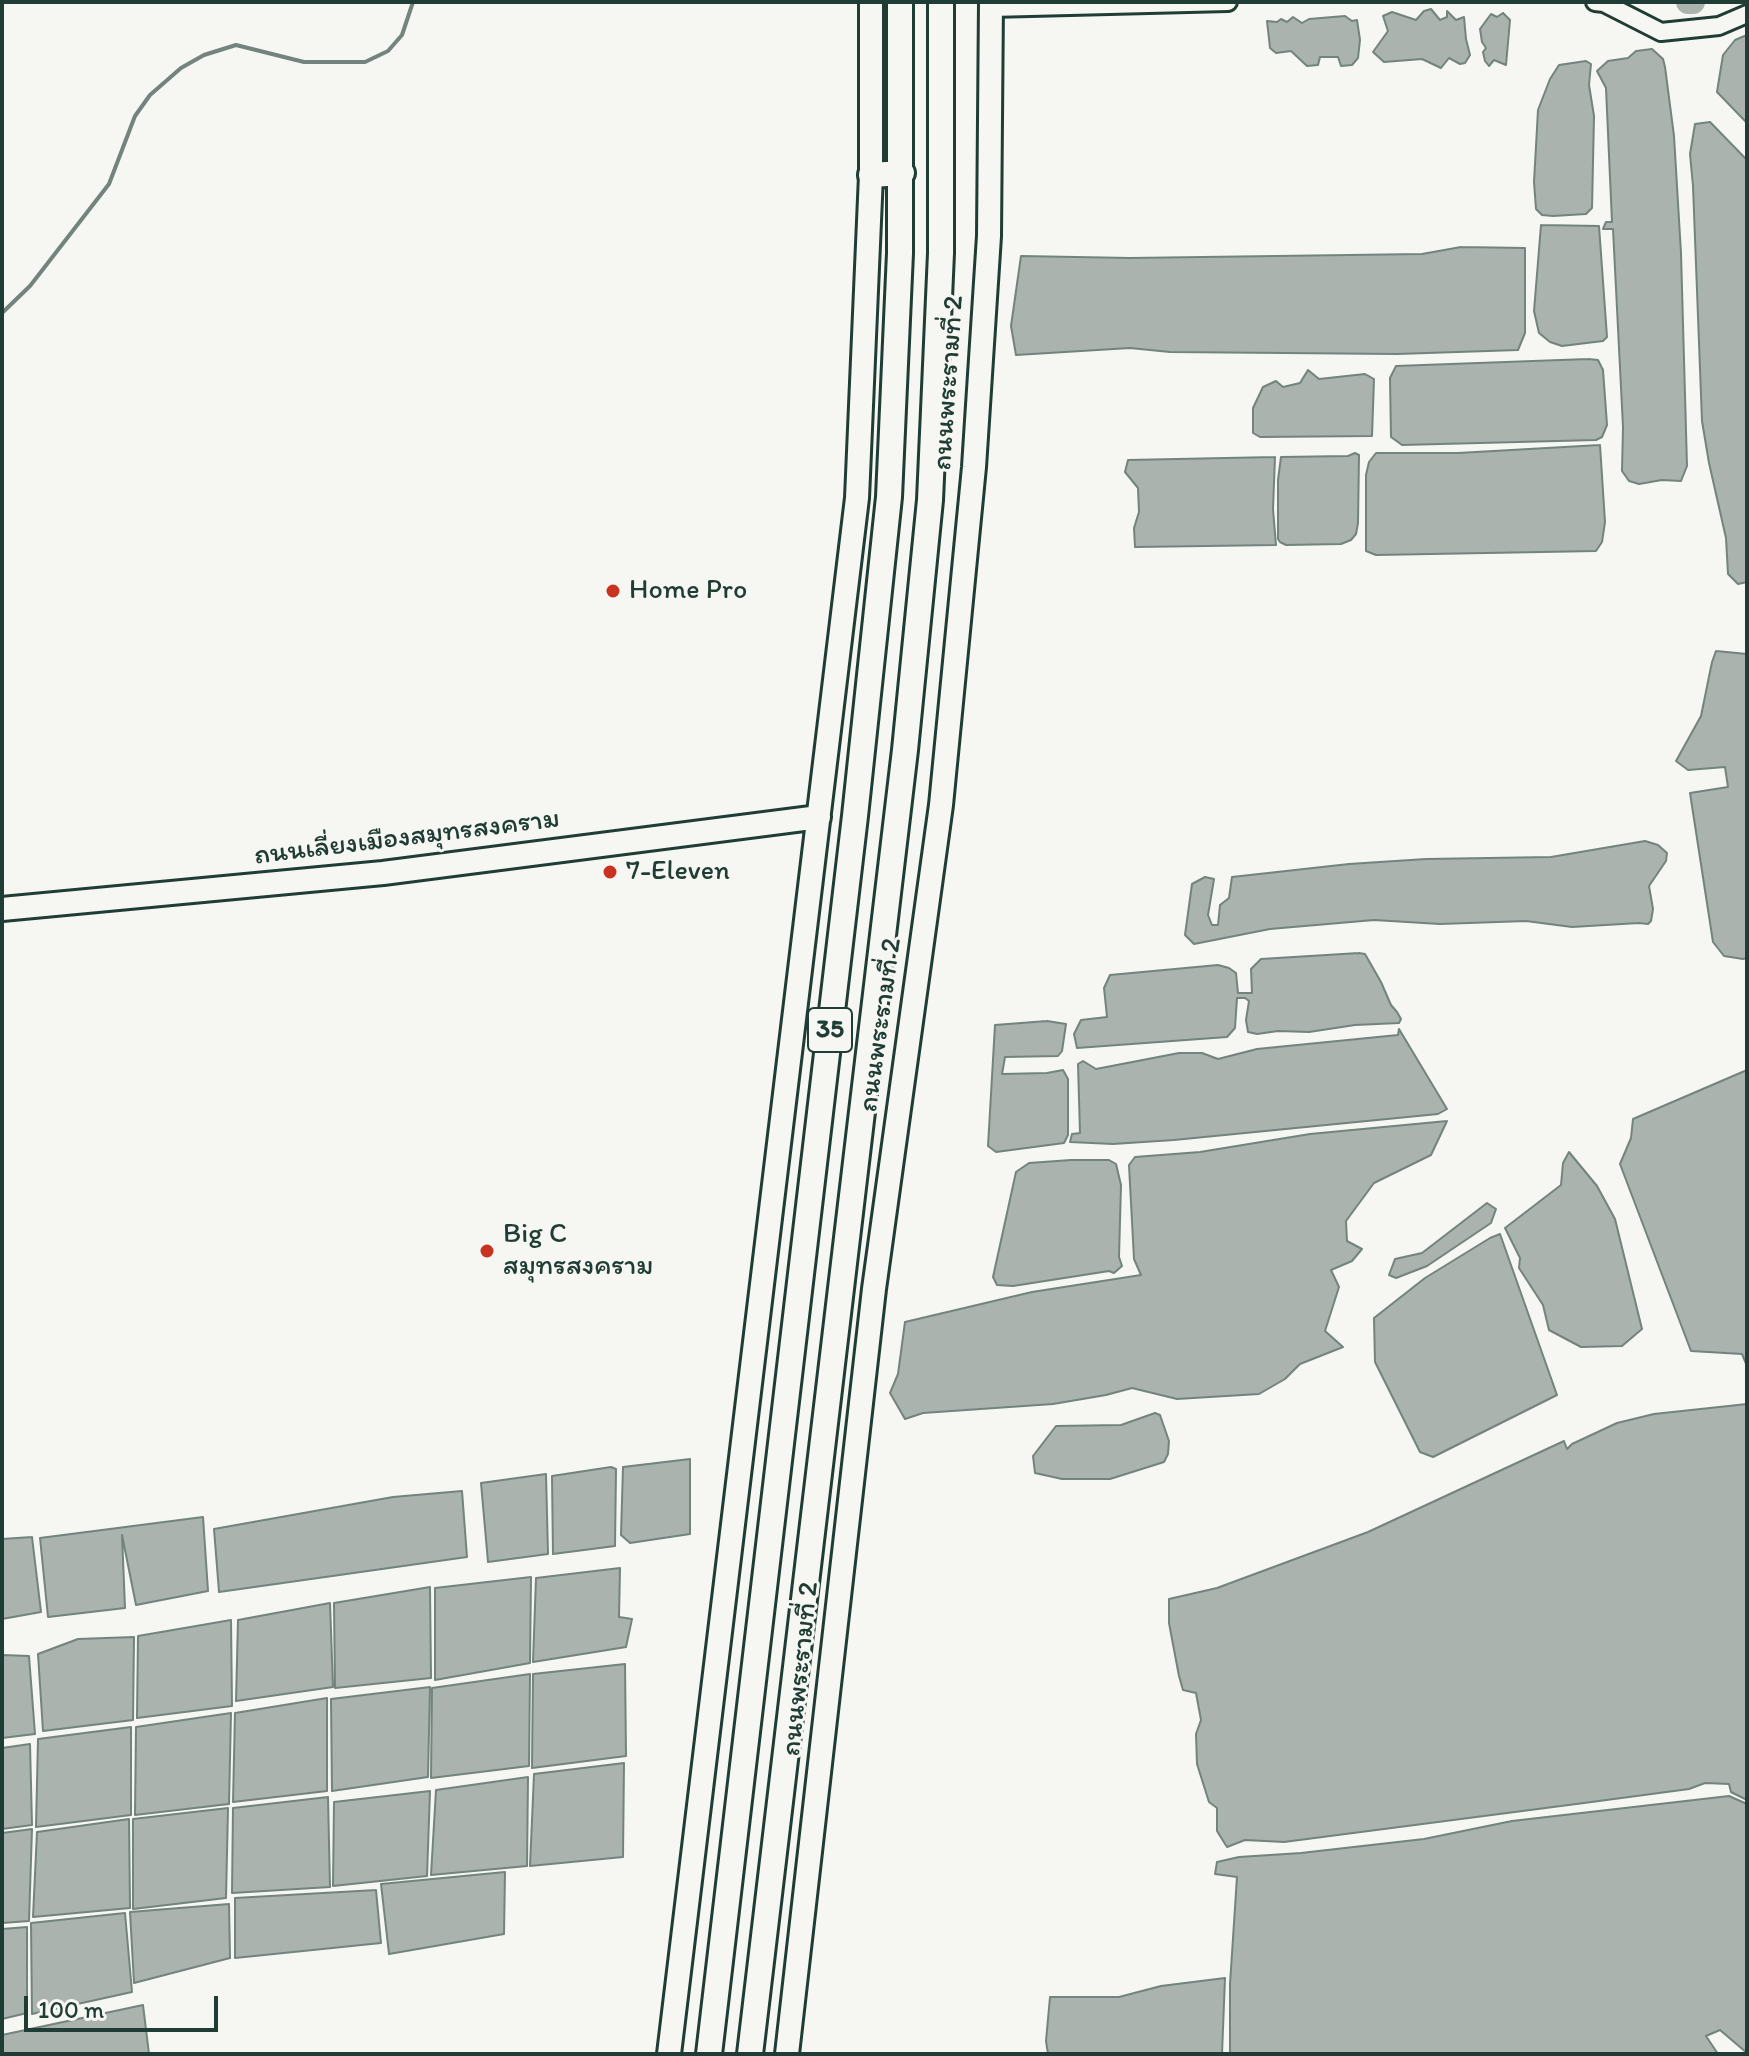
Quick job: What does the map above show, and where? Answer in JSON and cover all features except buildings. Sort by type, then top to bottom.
[{"type":"highway","name":"ถนนพระรามที่ 2","points":[[709,2054],[855,816],[889,497],[902,173],[900,2]]},
{"type":"highway","name":"ถนนพระรามที่ 2","points":[[750,2054],[905,750],[928,515],[941,253],[941,2]]},
{"type":"highway","points":[[871,175],[902,173]]},
{"type":"main road","name":"35","points":[[669,2054],[857,498],[871,175],[871,2]]},
{"type":"main road","name":"ถนนพระรามที่ 2","points":[[787,2054],[874,1289],[943,790],[974,467],[989,236],[991,5]]},
{"type":"main road","name":"ถนนเลี่ยงเมืองสมุทรสงคราม","points":[[2,909],[398,871],[819,817]]},
{"type":"street","points":[[991,5],[1228,2]]},
{"type":"street","points":[[1595,2],[1604,3],[1661,32],[1719,26],[1747,14]]},
{"type":"shaded area","points":[[1431,9],[1440,20],[1447,17],[1447,11],[1456,20],[1464,17],[1470,55],[1465,63],[1460,64],[1449,58],[1441,68],[1422,59],[1384,62],[1373,52],[1388,31],[1383,16],[1392,12],[1416,20],[1424,11]]},
{"type":"shaded area","points":[[1503,13],[1510,20],[1506,65],[1494,60],[1489,66],[1485,61],[1483,52],[1486,48],[1480,29],[1491,14],[1497,17]]},
{"type":"shaded area","points":[[1345,16],[1352,21],[1357,20],[1360,40],[1358,58],[1352,65],[1341,66],[1338,57],[1320,57],[1318,65],[1307,66],[1291,51],[1276,53],[1270,48],[1267,21],[1277,22],[1281,19],[1287,22],[1293,17],[1302,23],[1309,19]]},
{"type":"shaded area","points":[[1747,35],[1747,123],[1717,92],[1723,55],[1735,40]]},
{"type":"shaded area","points":[[1652,49],[1663,59],[1674,136],[1687,466],[1681,481],[1639,484],[1629,481],[1622,471],[1623,427],[1613,229],[1603,229],[1606,222],[1612,222],[1606,88],[1597,71],[1608,61]]},
{"type":"shaded area","points":[[1586,61],[1591,64],[1589,85],[1594,116],[1592,208],[1586,214],[1542,215],[1536,209],[1534,182],[1538,110],[1559,65]]},
{"type":"shaded area","points":[[1710,122],[1747,160],[1747,582],[1738,584],[1728,574],[1726,538],[1702,421],[1690,154],[1695,124]]},
{"type":"shaded area","points":[[1541,225],[1599,226],[1607,337],[1603,341],[1562,346],[1550,342],[1539,333],[1534,311]]},
{"type":"shaded area","points":[[1461,247],[1525,248],[1525,333],[1518,350],[1397,354],[1170,352],[1130,348],[1016,355],[1011,326],[1021,256],[1130,258],[1422,254]]},
{"type":"shaded area","points":[[1598,360],[1603,370],[1607,425],[1602,437],[1596,440],[1402,445],[1391,437],[1390,378],[1396,366]]},
{"type":"shaded area","points":[[1308,370],[1319,379],[1365,374],[1374,379],[1372,436],[1260,437],[1253,433],[1253,408],[1263,387],[1276,381],[1283,387],[1300,383]]},
{"type":"shaded area","points":[[1600,445],[1605,522],[1602,542],[1596,551],[1376,555],[1366,551],[1366,475],[1369,462],[1376,453],[1458,453]]},
{"type":"shaded area","points":[[1359,455],[1358,523],[1351,540],[1341,544],[1286,545],[1280,542],[1278,480],[1281,457],[1348,456]]},
{"type":"shaded area","points":[[1275,457],[1273,509],[1276,545],[1135,547],[1138,488],[1125,472],[1128,460]]},
{"type":"shaded area","points":[[1716,651],[1747,654],[1747,958],[1743,959],[1724,956],[1713,942],[1690,793],[1728,787],[1725,767],[1688,770],[1676,761],[1701,716]]},
{"type":"shaded area","points":[[1645,841],[1658,845],[1667,853],[1666,861],[1649,886],[1653,909],[1648,924],[1572,927],[1526,921],[1440,924],[1374,920],[1270,929],[1194,944],[1185,935],[1192,884],[1205,877],[1214,879],[1208,915],[1212,925],[1218,925],[1220,905],[1229,898],[1232,877],[1426,859],[1551,857]]},
{"type":"shaded area","points":[[1365,954],[1381,982],[1401,1019],[1399,1023],[1257,1034],[1248,1032],[1249,1001],[1237,998],[1235,1028],[1227,1037],[1077,1048],[1074,1034],[1081,1020],[1107,1017],[1104,988],[1110,975],[1218,965],[1236,973],[1238,993],[1252,993],[1251,969],[1261,959]]},
{"type":"shaded area","points":[[1047,1021],[1066,1024],[1062,1051],[1058,1056],[1005,1057],[1002,1074],[1063,1070],[1068,1079],[1068,1135],[1064,1143],[996,1152],[988,1146],[995,1025]]},
{"type":"shaded area","points":[[1399,1029],[1447,1109],[1438,1114],[1174,1140],[1113,1144],[1070,1142],[1072,1134],[1080,1133],[1078,1064],[1083,1061],[1096,1069],[1179,1053],[1202,1053],[1218,1059],[1257,1049],[1398,1035]]},
{"type":"shaded area","points":[[1747,1070],[1747,1366],[1742,1354],[1691,1351],[1620,1164],[1631,1138],[1633,1119]]},
{"type":"shaded area","points":[[1447,1121],[1431,1155],[1374,1183],[1346,1221],[1347,1241],[1362,1249],[1352,1261],[1331,1270],[1339,1287],[1325,1331],[1343,1347],[1300,1364],[1285,1379],[1259,1394],[1177,1399],[1132,1388],[1053,1404],[923,1413],[905,1419],[890,1393],[898,1374],[905,1322],[1032,1292],[1141,1275],[1134,1259],[1129,1165],[1135,1157],[1200,1152],[1310,1134]]},
{"type":"shaded area","points":[[1569,1152],[1597,1186],[1615,1219],[1642,1329],[1622,1346],[1581,1347],[1549,1330],[1543,1305],[1519,1268],[1520,1258],[1505,1228],[1561,1185],[1563,1163]]},
{"type":"shaded area","points":[[1109,1160],[1116,1164],[1121,1185],[1119,1257],[1122,1266],[1114,1273],[1109,1271],[1013,1286],[997,1285],[993,1277],[1016,1172],[1029,1163]]},
{"type":"shaded area","points":[[1487,1203],[1496,1209],[1491,1223],[1427,1266],[1396,1278],[1389,1275],[1395,1259],[1422,1253]]},
{"type":"shaded area","points":[[1500,1234],[1557,1395],[1433,1457],[1420,1452],[1375,1362],[1374,1318],[1425,1278]]},
{"type":"shaded area","points":[[1747,1404],[1747,1800],[1731,1792],[1729,1784],[1705,1783],[1689,1789],[1284,1842],[1245,1840],[1227,1847],[1217,1831],[1217,1808],[1209,1802],[1197,1764],[1196,1734],[1201,1720],[1196,1693],[1183,1690],[1179,1676],[1169,1623],[1169,1599],[1217,1588],[1368,1532],[1564,1441],[1567,1449],[1617,1423],[1654,1414]]},
{"type":"shaded area","points":[[1155,1413],[1160,1415],[1169,1441],[1164,1462],[1110,1479],[1062,1479],[1035,1473],[1033,1456],[1056,1426],[1121,1425]]},
{"type":"shaded area","points":[[690,1459],[690,1534],[630,1543],[621,1535],[623,1467]]},
{"type":"shaded area","points":[[611,1467],[616,1469],[615,1546],[553,1554],[552,1476]]},
{"type":"shaded area","points":[[546,1474],[548,1554],[488,1562],[481,1483]]},
{"type":"shaded area","points":[[462,1491],[467,1557],[219,1592],[214,1529],[393,1497]]},
{"type":"shaded area","points":[[203,1517],[208,1591],[136,1605],[122,1535],[125,1608],[48,1617],[40,1538]]},
{"type":"shaded area","points":[[32,1537],[41,1612],[2,1619],[2,1539]]},
{"type":"shaded area","points":[[620,1568],[619,1617],[632,1619],[626,1647],[533,1662],[536,1578]]},
{"type":"shaded area","points":[[531,1577],[530,1663],[435,1680],[435,1588]]},
{"type":"shaded area","points":[[430,1587],[431,1678],[335,1688],[334,1603]]},
{"type":"shaded area","points":[[330,1603],[333,1687],[236,1701],[238,1620]]},
{"type":"shaded area","points":[[231,1620],[232,1706],[137,1718],[138,1636]]},
{"type":"shaded area","points":[[134,1637],[133,1720],[43,1731],[38,1654],[78,1639]]},
{"type":"shaded area","points":[[2,1655],[29,1656],[35,1734],[2,1738]]},
{"type":"shaded area","points":[[625,1664],[626,1756],[532,1768],[533,1674]]},
{"type":"shaded area","points":[[530,1674],[529,1766],[431,1778],[432,1688]]},
{"type":"shaded area","points":[[430,1687],[428,1777],[332,1791],[331,1699]]},
{"type":"shaded area","points":[[327,1698],[327,1791],[233,1802],[235,1713]]},
{"type":"shaded area","points":[[231,1713],[229,1804],[135,1815],[136,1727]]},
{"type":"shaded area","points":[[131,1727],[131,1815],[36,1827],[38,1739]]},
{"type":"shaded area","points":[[30,1744],[32,1825],[2,1829],[2,1748]]},
{"type":"shaded area","points":[[624,1763],[623,1857],[530,1866],[534,1774]]},
{"type":"shaded area","points":[[528,1777],[527,1866],[431,1875],[436,1790]]},
{"type":"shaded area","points":[[430,1791],[427,1876],[333,1886],[334,1802]]},
{"type":"shaded area","points":[[1729,1796],[1747,1804],[1747,2053],[1720,2030],[1706,2036],[1718,2054],[1230,2054],[1230,1984],[1237,1877],[1215,1874],[1217,1862],[1239,1857],[1424,1839],[1512,1821]]},
{"type":"shaded area","points":[[328,1797],[330,1887],[232,1893],[233,1808]]},
{"type":"shaded area","points":[[228,1808],[226,1898],[133,1909],[133,1819]]},
{"type":"shaded area","points":[[129,1819],[130,1908],[33,1917],[37,1832]]},
{"type":"shaded area","points":[[32,1829],[29,1921],[2,1923],[2,1833]]},
{"type":"shaded area","points":[[505,1872],[504,1934],[389,1954],[381,1884]]},
{"type":"shaded area","points":[[376,1890],[381,1943],[235,1958],[235,1898]]},
{"type":"shaded area","points":[[229,1904],[230,1958],[134,1983],[130,1912]]},
{"type":"shaded area","points":[[125,1913],[132,1992],[32,2014],[31,1923]]},
{"type":"shaded area","points":[[27,1927],[27,2013],[2,2019],[2,1929]]},
{"type":"shaded area","points":[[1225,1978],[1222,2054],[1048,2054],[1046,2041],[1050,1997],[1119,1997],[1161,1986]]},
{"type":"shaded area","points":[[143,2005],[149,2054],[2,2054],[2,2035]]},
{"type":"waterway","points":[[2,313],[30,286],[109,184],[135,116],[150,95],[181,68],[204,55],[236,45],[304,62],[365,62],[388,51],[402,35],[413,2]]},
{"type":"waterway","points":[[1688,2],[1693,2]]},
{"type":"place","name":"Home Pro","points":[[613,591]]},
{"type":"place","name":"7-Eleven","points":[[610,872]]},
{"type":"place","name":"Big C สมุทรสงคราม","points":[[487,1251]]}]
